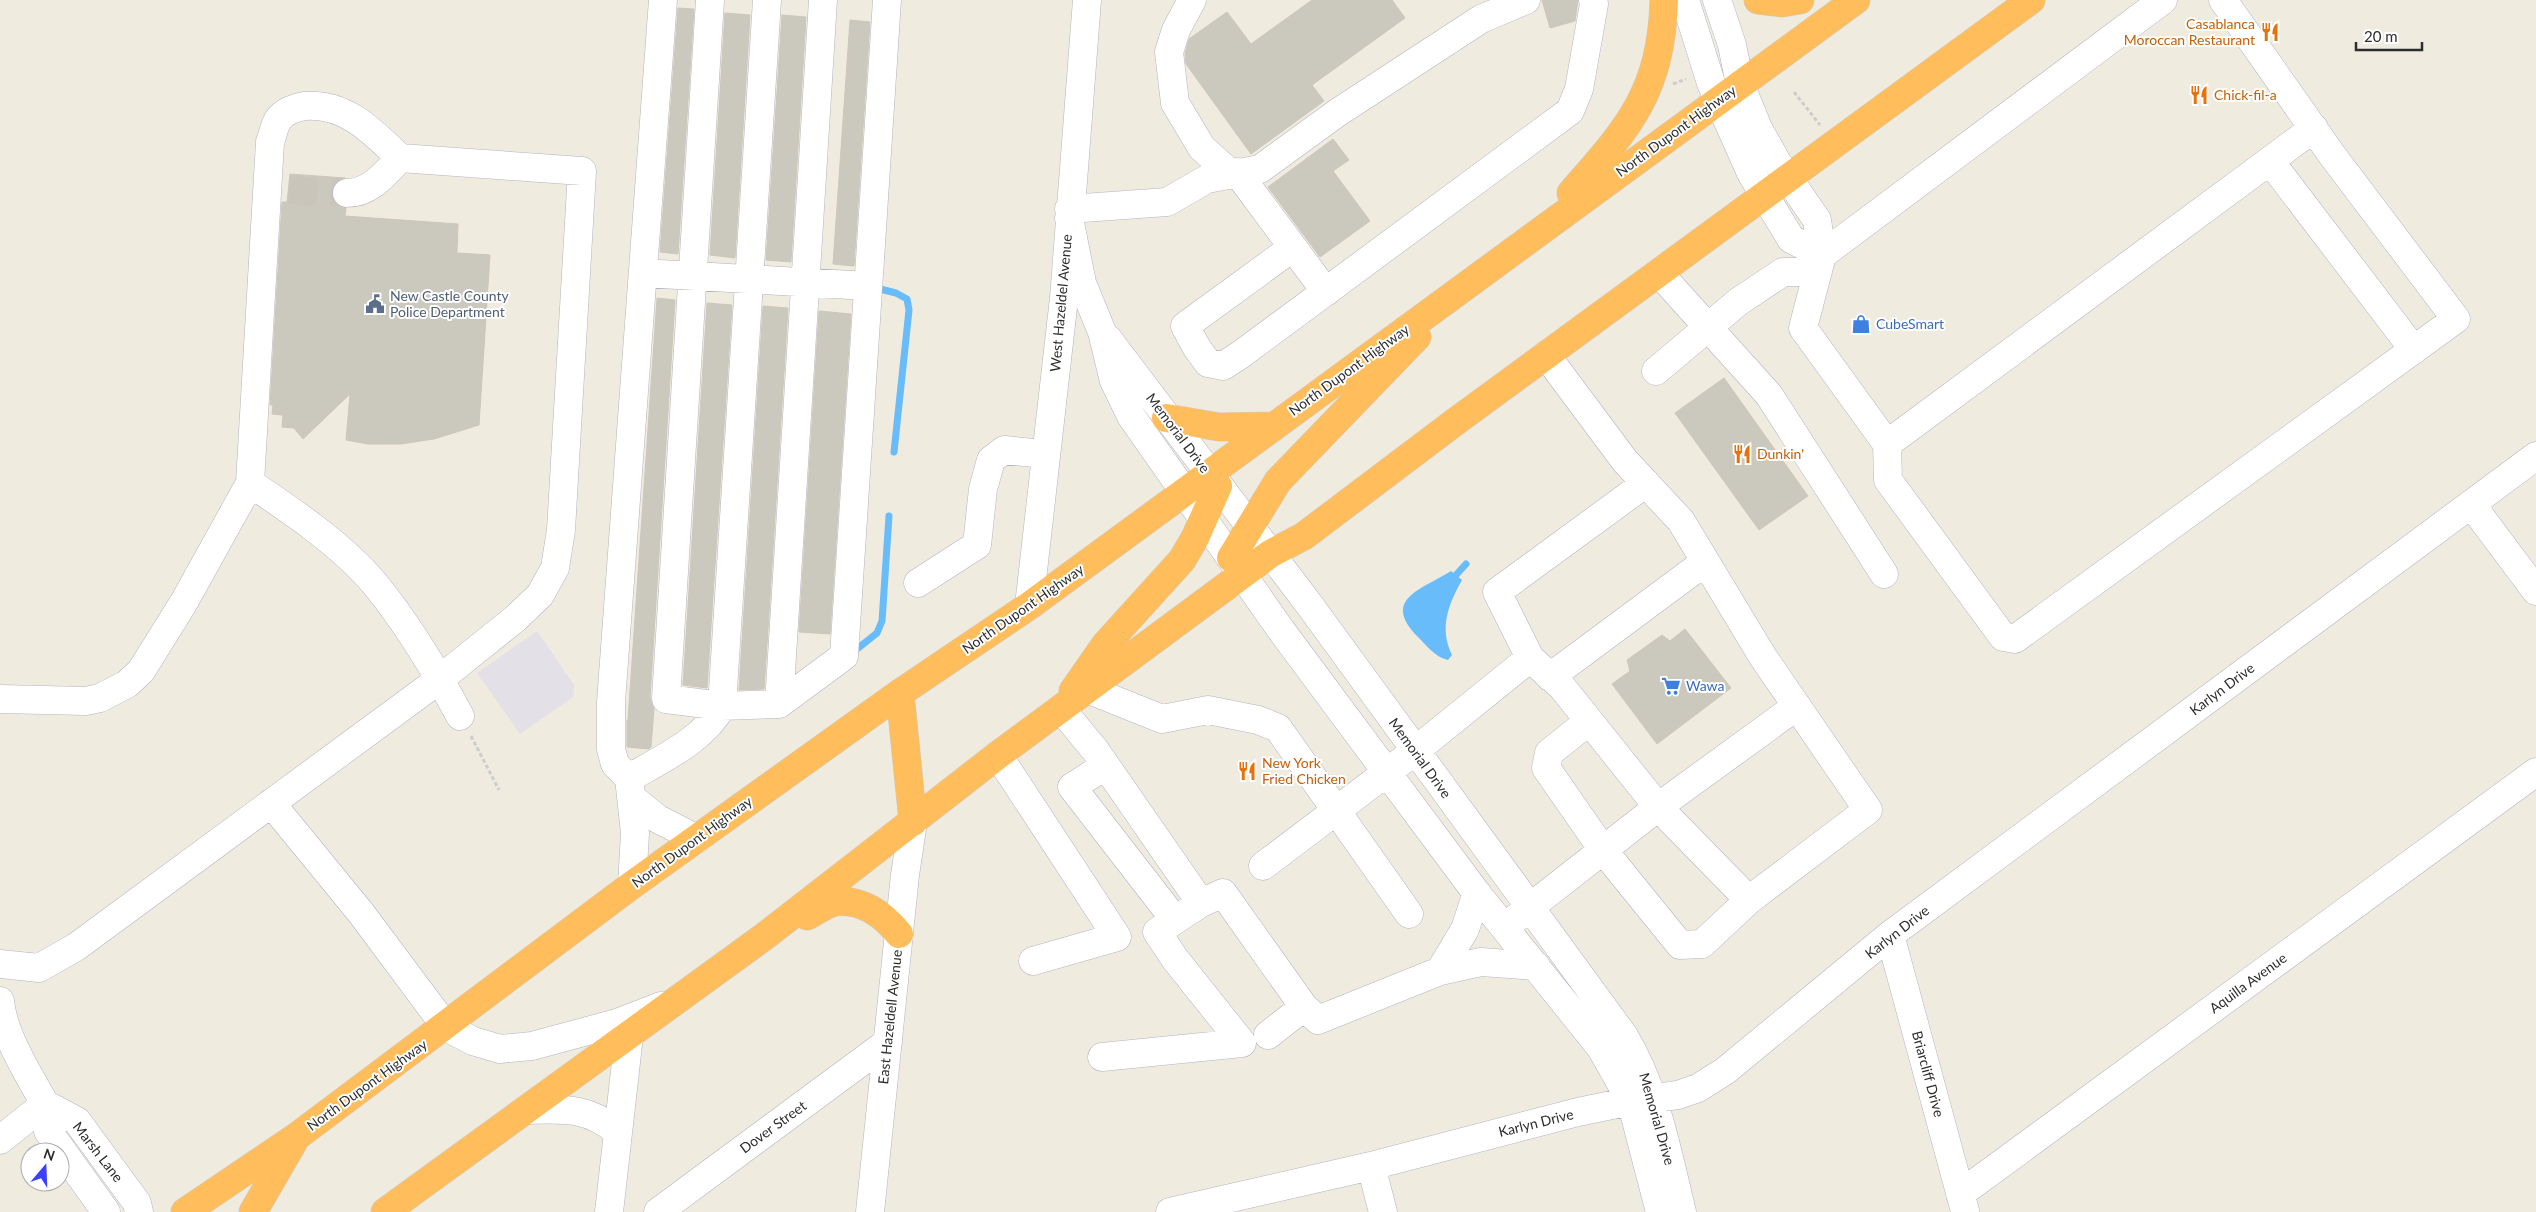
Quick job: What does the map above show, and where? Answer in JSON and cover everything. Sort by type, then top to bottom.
[{"type":"highway","points":[[1538,231],[1614,144],[1635,114],[1656,65],[1662,31],[1664,0]]},
{"type":"highway","points":[[1758,0],[1782,3],[1800,0]]},
{"type":"highway","name":"North Dupont Highway","points":[[185,1212],[296,1137],[446,1027],[632,885],[900,693],[1029,606],[1184,492],[1213,480],[1273,426],[1856,0]]},
{"type":"highway","points":[[385,1212],[528,1110],[765,936],[998,755],[1087,689],[1237,567],[1270,554],[1304,536],[2031,0]]},
{"type":"highway","points":[[1237,567],[1249,526],[1278,481],[1474,279]]},
{"type":"highway","points":[[1166,418],[1219,427],[1273,426]]},
{"type":"highway","points":[[1061,709],[1105,646],[1182,560],[1203,519],[1213,480]]},
{"type":"highway","points":[[900,693],[913,822]]},
{"type":"highway","points":[[765,936],[835,902],[862,904],[888,920],[899,934]]},
{"type":"highway","points":[[253,1212],[296,1137]]},
{"type":"street","points":[[663,0],[611,702],[610,749],[615,764],[631,788],[658,818],[697,839]]},
{"type":"street","points":[[710,0],[666,699],[722,706],[779,704],[844,656],[888,0]]},
{"type":"street","points":[[631,788],[714,722],[722,706],[767,0]]},
{"type":"street","points":[[779,704],[823,0]]},
{"type":"street","name":"West Hazeldel Avenue","points":[[1029,606],[1044,454],[1064,298],[1069,213],[1087,0]]},
{"type":"street","points":[[1192,0],[1176,30],[1169,52],[1175,102],[1202,148],[1234,173],[1326,292]]},
{"type":"street","points":[[1069,213],[1167,202],[1207,179],[1260,169],[1337,113],[1480,18],[1526,0]]},
{"type":"street","points":[[1292,248],[1185,326],[1208,363],[1222,366],[1326,292],[1570,111],[1579,89],[1594,4],[1593,0]]},
{"type":"street","points":[[1685,0],[1699,48],[1817,220],[1820,263],[1803,328],[1887,444],[1888,480],[2003,637],[2015,639],[2456,319],[2314,128],[2223,0]]},
{"type":"street","points":[[1717,0],[1732,45],[1729,92],[1738,148],[1763,196],[1791,239],[1820,263]]},
{"type":"street","points":[[1656,371],[1738,302],[1783,272],[1820,263],[2163,0]]},
{"type":"street","points":[[0,699],[86,701],[100,698],[127,684],[141,671],[184,602],[250,482],[278,190],[270,142],[279,119],[296,107],[322,105],[346,113],[374,133],[400,158],[582,171],[561,530],[556,568],[540,595],[516,618],[440,679],[76,947],[39,968],[0,964]]},
{"type":"street","points":[[1887,444],[2314,128]]},
{"type":"street","points":[[347,193],[356,193],[369,188],[400,158]]},
{"type":"street","points":[[2270,161],[2414,350]]},
{"type":"street","name":"Memorial Drive","points":[[1069,213],[1082,283],[1102,332],[1114,381],[1120,397],[1131,416],[1281,630],[1477,893],[1642,1100],[1682,1212]]},
{"type":"street","points":[[643,273],[868,286]]},
{"type":"street","points":[[1659,273],[1769,395],[1884,574]]},
{"type":"street","name":"Memorial Drive","points":[[1102,332],[1270,554],[1624,1036],[1643,1070],[1642,1100],[1660,1212]]},
{"type":"street","points":[[1546,356],[1625,461],[1681,521],[1763,657],[1868,810],[1749,900],[1702,944],[1680,945],[1604,850],[1546,768],[1549,753],[1588,721]]},
{"type":"street","points":[[918,583],[977,545],[982,489],[991,460],[1004,450],[1044,454]]},
{"type":"street","name":"Karlyn Drive","points":[[1170,1212],[1371,1166],[1578,1112],[1678,1095],[1698,1088],[1725,1071],[1890,936],[2536,456]]},
{"type":"street","points":[[250,482],[294,512],[340,550],[374,584],[440,679],[460,716]]},
{"type":"street","points":[[1646,483],[1497,592],[1530,658],[1550,676],[1658,808],[1749,900]]},
{"type":"street","points":[[2471,504],[2536,591]]},
{"type":"street","points":[[1550,676],[1705,562]]},
{"type":"street","points":[[1263,866],[1415,751],[1530,658]]},
{"type":"street","points":[[1087,689],[1162,719],[1208,710],[1258,720],[1278,728],[1409,914]]},
{"type":"street","points":[[1503,927],[1658,808],[1797,706]]},
{"type":"street","points":[[1061,709],[1105,766],[1201,903]]},
{"type":"street","points":[[998,755],[1117,937],[1033,961]]},
{"type":"street","points":[[1105,766],[1072,788],[1175,920]]},
{"type":"street","name":"Aquilla Avenue","points":[[1963,1203],[2536,772]]},
{"type":"street","points":[[631,788],[635,833],[632,885]]},
{"type":"street","points":[[271,803],[361,913],[446,1027],[473,1041],[500,1049],[532,1046],[617,1023],[680,998]]},
{"type":"street","name":"East Hazeldell Avenue","points":[[870,1212],[899,934],[913,822]]},
{"type":"street","points":[[1102,1056],[1242,1043],[1175,959],[1157,932],[1201,903],[1223,893],[1304,1007],[1318,1020],[1440,971],[1482,962],[1536,966]]},
{"type":"street","points":[[1440,971],[1465,929],[1477,893]]},
{"type":"street","name":"Briarcliff Drive","points":[[1890,936],[1963,1203]]},
{"type":"street","name":"Marsh Lane","points":[[0,1001],[1,1010],[21,1061],[45,1104],[48,1131],[106,1212]]},
{"type":"street","points":[[1268,1035],[1304,1007]]},
{"type":"street","points":[[609,1212],[629,1036]]},
{"type":"street","name":"Dover Street","points":[[658,1212],[888,1042]]},
{"type":"street","points":[[0,1140],[45,1104]]},
{"type":"street","name":"Marsh Lane","points":[[45,1104],[76,1121],[137,1203],[139,1212]]},
{"type":"street","points":[[528,1110],[564,1109],[586,1113],[604,1120],[618,1132]]},
{"type":"street","points":[[1371,1166],[1382,1212]]},
{"type":"path","points":[[1794,92],[1820,126]]},
{"type":"path","points":[[460,716],[499,790]]},
{"type":"shaded area","points":[[537,631],[574,685],[573,697],[520,734],[477,673]]},
{"type":"water","points":[[1451,571],[1462,580],[1453,598],[1447,617],[1446,635],[1452,655],[1448,660],[1435,654],[1418,637],[1408,624],[1403,613],[1404,604],[1409,597]]},
{"type":"building","points":[[1312,0],[1392,0],[1405,18],[1312,85],[1324,101],[1251,154],[1186,64],[1185,54],[1189,39],[1227,12],[1251,44]]},
{"type":"building","points":[[1542,0],[1578,0],[1575,21],[1550,28]]},
{"type":"building","points":[[678,8],[694,9],[678,254],[660,252]]},
{"type":"building","points":[[725,13],[750,15],[735,258],[710,255]]},
{"type":"building","points":[[782,15],[806,17],[791,262],[766,260]]},
{"type":"building","points":[[850,20],[870,22],[854,266],[833,264]]},
{"type":"building","points":[[1333,139],[1349,160],[1333,171],[1370,221],[1320,257],[1268,187]]},
{"type":"building","points":[[290,174],[345,178],[338,180],[333,186],[331,194],[335,203],[346,208],[345,216],[458,224],[457,253],[490,255],[479,425],[434,439],[401,444],[368,444],[346,440],[350,394],[303,439],[294,428],[282,427],[283,415],[272,414],[273,405],[270,405],[282,202],[287,202]]},
{"type":"building","points":[[657,298],[675,300],[650,698],[654,709],[651,747],[649,749],[627,747],[627,720]]},
{"type":"building","points":[[707,303],[732,305],[707,688],[683,685]]},
{"type":"building","points":[[763,306],[788,308],[768,630],[764,689],[739,690]]},
{"type":"building","points":[[819,311],[851,314],[830,634],[799,632]]},
{"type":"building","name":"Dunkin'","points":[[1724,378],[1808,496],[1759,530],[1675,413]]},
{"type":"building","name":"Wawa","points":[[1685,629],[1731,688],[1657,744],[1612,684],[1630,671],[1627,660],[1662,635],[1670,641]]},
{"type":"waterway","points":[[880,289],[896,293],[907,299],[909,310],[894,452]]},
{"type":"waterway","points":[[857,649],[877,633],[882,621],[889,516]]},
{"type":"waterway","points":[[1456,575],[1466,564]]},
{"type":"tunnel","points":[[289,190],[347,193]]},
{"type":"place","name":"Casablanca Moroccan Restaurant","points":[[2270,32]]},
{"type":"place","name":"Chick-fil-a","points":[[2199,95]]},
{"type":"place","name":"New Castle County Police Department","points":[[375,304]]},
{"type":"place","name":"CubeSmart","points":[[1861,324]]},
{"type":"place","name":"Dunkin'","points":[[1742,454]]},
{"type":"place","name":"Wawa","points":[[1671,686]]},
{"type":"place","name":"New York Fried Chicken","points":[[1247,771]]}]
